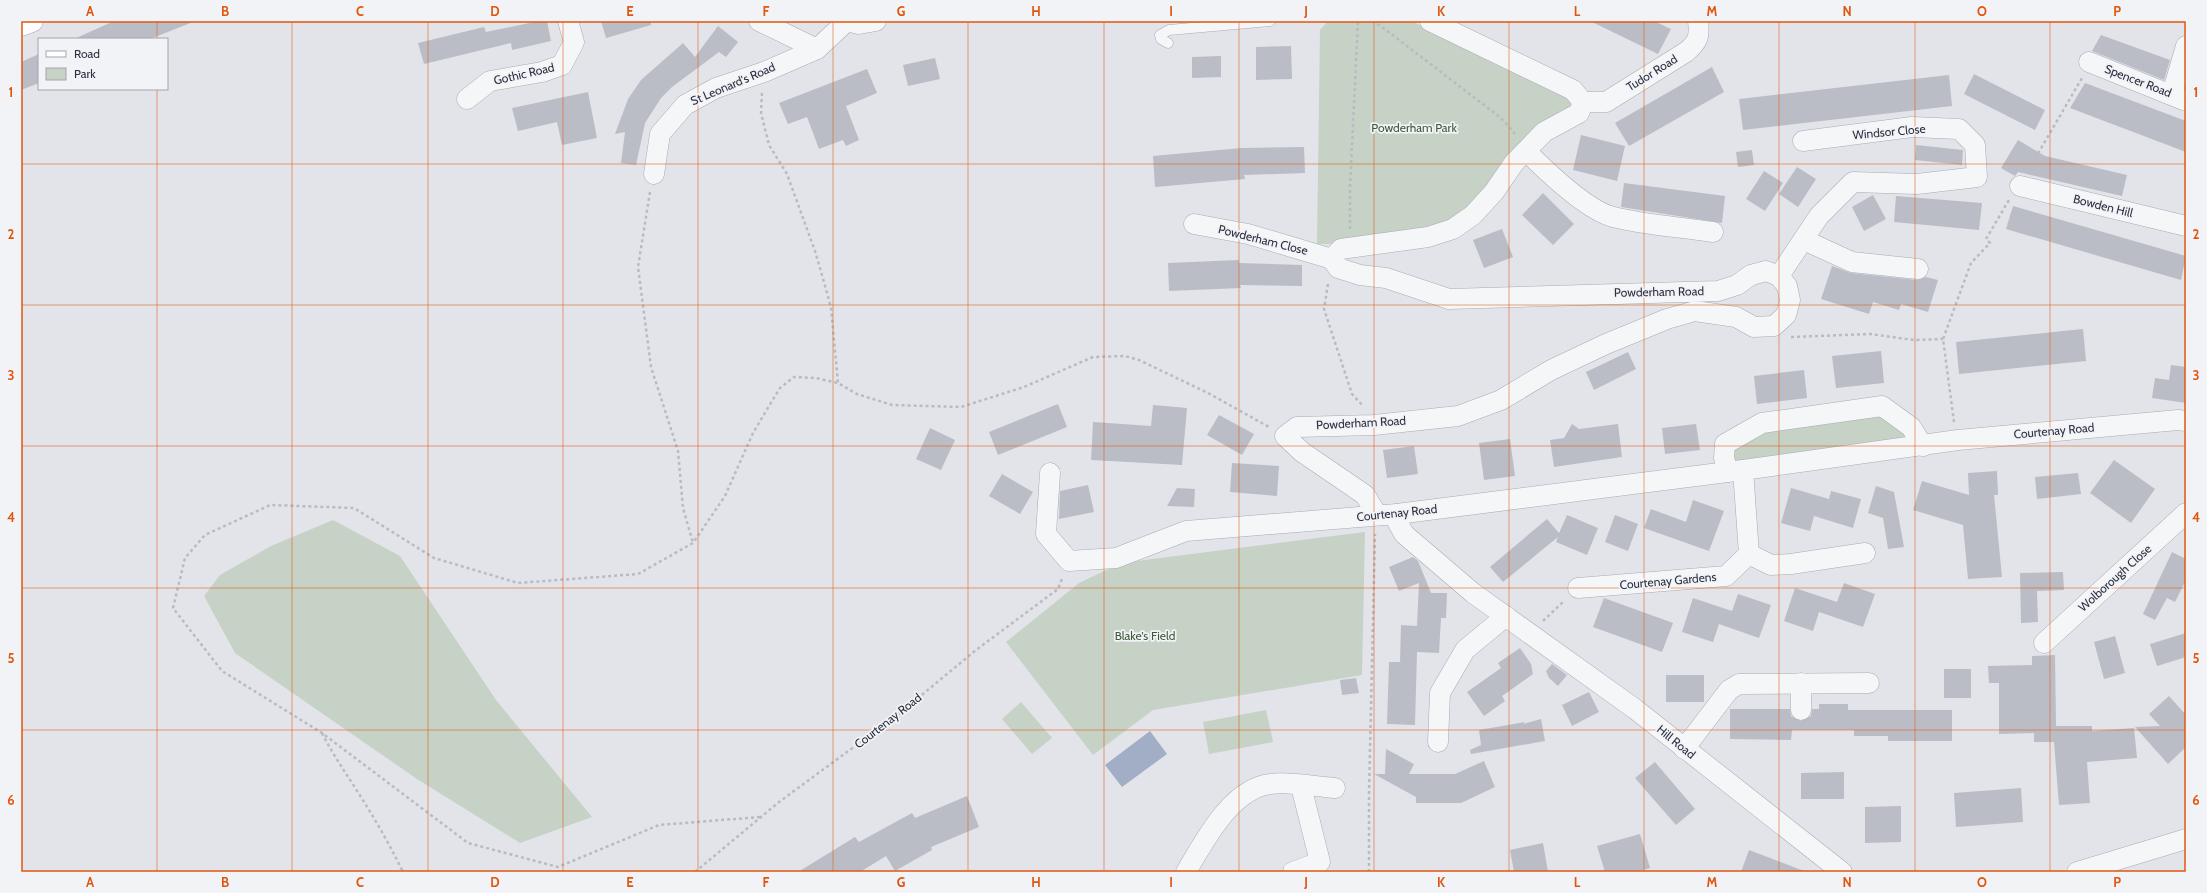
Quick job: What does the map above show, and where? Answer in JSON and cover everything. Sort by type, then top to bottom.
[{"type":"main road","points":[[21,25],[32,21]]},
{"type":"street","name":"Gothic Road","points":[[467,99],[490,81],[542,72],[562,65],[574,42],[568,21]]},
{"type":"street","points":[[759,21],[817,49]]},
{"type":"street","points":[[847,21],[859,24],[876,21]]},
{"type":"street","name":"St Leonard's Road","points":[[654,174],[660,134],[685,105],[716,88],[764,72],[817,49],[847,21]]},
{"type":"street","points":[[1332,259],[1341,249],[1428,237],[1453,229],[1473,215],[1527,149],[1544,132],[1579,113],[1583,102],[1573,90],[1430,21]]},
{"type":"street","name":"Tudor Road","points":[[1583,102],[1606,102],[1686,52],[1696,44],[1700,32],[1698,21]]},
{"type":"street","points":[[2179,97],[2186,46]]},
{"type":"street","name":"Spencer Road","points":[[2089,62],[2179,97]]},
{"type":"street","name":"Windsor Close","points":[[1779,276],[1819,216],[1852,182],[1917,184],[1977,177],[1975,145],[1959,129],[1912,127],[1803,141]]},
{"type":"street","points":[[1527,149],[1574,194],[1593,208],[1612,217],[1713,232]]},
{"type":"street","name":"Bowden Hill","points":[[2020,186],[2186,226]]},
{"type":"street","name":"Powderham Close","points":[[1194,224],[1248,234],[1332,259]]},
{"type":"street","points":[[1804,240],[1852,262],[1918,269]]},
{"type":"street","name":"Powderham Road","points":[[1285,436],[1297,427],[1374,425],[1458,416],[1501,400],[1551,370],[1606,344],[1667,319],[1695,311],[1736,317],[1754,327],[1774,326],[1786,315],[1790,300],[1787,286],[1779,276],[1766,272],[1751,275],[1737,285],[1718,290],[1449,299],[1386,278],[1360,276],[1338,268],[1332,259]]},
{"type":"street","points":[[1865,553],[1791,564],[1771,565],[1750,554],[1736,471],[1724,458],[1725,444],[1762,423],[1882,406],[1911,427],[1923,446]]},
{"type":"street","name":"Courtenay Road","points":[[1069,561],[1116,558],[1186,531],[1397,514],[1736,471],[1958,440],[2178,420],[2186,421]]},
{"type":"street","points":[[1285,436],[1302,452],[1364,495],[1377,515]]},
{"type":"street","points":[[1050,472],[1046,534],[1069,561]]},
{"type":"street","name":"Wolborough Close","points":[[2044,643],[2186,513]]},
{"type":"street","name":"Hill Road","points":[[1397,514],[1398,523],[1404,534],[1473,593],[1635,709],[1842,872]]},
{"type":"street","name":"Courtenay Gardens","points":[[1578,588],[1726,576],[1750,554]]},
{"type":"street","points":[[1438,742],[1440,693],[1465,650],[1506,616]]},
{"type":"street","points":[[1801,683],[1801,710]]},
{"type":"street","points":[[1684,749],[1729,690],[1739,684],[1869,683]]},
{"type":"street","points":[[1186,872],[1213,827],[1244,794],[1270,784],[1335,788]]},
{"type":"street","points":[[1293,872],[1320,862],[1301,786]]},
{"type":"street","points":[[2077,872],[2186,839]]},
{"type":"lane","points":[[1168,43],[1161,39],[1160,35],[1169,30],[1270,21]]},
{"type":"path","points":[[1350,234],[1350,188],[1358,21]]},
{"type":"path","points":[[1372,21],[1382,26],[1501,118],[1527,149]]},
{"type":"path","points":[[1958,440],[1955,430],[1944,339],[1971,263],[1990,243],[1986,239],[2020,186],[2076,90],[2089,62]]},
{"type":"path","points":[[764,72],[761,113],[769,145],[787,174],[815,251],[826,289],[831,308],[838,383]]},
{"type":"path","points":[[654,174],[638,267],[651,367],[678,451],[683,508],[693,543]]},
{"type":"path","points":[[1328,280],[1324,309],[1338,354],[1352,394],[1371,416],[1374,425]]},
{"type":"path","points":[[1787,337],[1870,334],[1914,340],[1944,339]]},
{"type":"path","points":[[760,817],[659,825],[558,867],[468,843],[322,733],[222,671],[173,608],[185,558],[205,535],[270,505],[354,508],[434,558],[518,583],[638,574],[693,543],[725,496],[753,433],[780,388],[794,377],[816,378],[838,383],[857,394],[892,405],[961,407],[1024,387],[1093,357],[1109,355],[1125,356],[1139,360],[1238,408],[1285,436]]},
{"type":"path","points":[[1369,872],[1369,769],[1377,515]]},
{"type":"path","name":"Courtenay Road","points":[[695,872],[760,817],[900,713],[976,650],[1058,589],[1069,561]]},
{"type":"path","points":[[1530,634],[1578,588]]},
{"type":"path","points":[[322,733],[334,758],[359,794],[385,836],[403,872]]},
{"type":"green space","name":"Powderham Park","points":[[1328,21],[1411,21],[1568,95],[1574,103],[1570,111],[1461,215],[1426,230],[1342,244],[1317,244],[1320,30]]},
{"type":"green space","points":[[1878,414],[1903,429],[1907,440],[1733,461],[1734,448],[1765,429]]},
{"type":"green space","points":[[333,520],[400,556],[496,700],[592,817],[520,843],[417,779],[235,653],[204,596],[220,575],[271,546]]},
{"type":"green space","name":"Blake's Field","points":[[1365,532],[1362,675],[1153,710],[1093,755],[1006,642],[1079,583],[1121,563]]},
{"type":"green space","points":[[1021,702],[1052,738],[1032,754],[1002,719]]},
{"type":"green space","points":[[1266,710],[1273,742],[1209,754],[1203,722]]},
{"type":"water","points":[[1150,731],[1167,754],[1122,787],[1105,765]]},
{"type":"building","points":[[114,21],[193,21],[153,38],[76,38]]},
{"type":"building","points":[[539,21],[547,21],[551,41],[512,50],[511,43],[424,64],[418,43],[484,27],[486,32]]},
{"type":"building","points":[[601,21],[651,21],[651,25],[606,38]]},
{"type":"building","points":[[1590,21],[1654,21],[1671,29],[1658,54]]},
{"type":"building","points":[[718,26],[738,42],[726,57],[719,52],[672,87],[661,98],[645,123],[636,165],[621,163],[625,132],[615,134],[628,99],[641,80],[683,43],[695,57]]},
{"type":"building","points":[[2101,35],[2170,60],[2164,80],[2092,51]]},
{"type":"building","points":[[1291,46],[1292,79],[1256,80],[1256,47]]},
{"type":"building","points":[[38,54],[38,83],[21,90],[21,62]]},
{"type":"building","points":[[1221,56],[1221,77],[1192,78],[1192,57]]},
{"type":"building","points":[[935,58],[940,79],[908,86],[903,65]]},
{"type":"building","points":[[1712,67],[1724,92],[1629,146],[1615,123]]},
{"type":"building","points":[[867,69],[877,93],[846,106],[859,140],[846,146],[843,140],[819,149],[807,117],[788,124],[779,103]]},
{"type":"building","points":[[1974,74],[2045,110],[2035,130],[1964,94]]},
{"type":"building","points":[[1949,75],[1952,106],[1743,130],[1739,99]]},
{"type":"building","points":[[2085,83],[2186,121],[2186,152],[2070,108]]},
{"type":"building","points":[[588,92],[597,138],[562,145],[557,122],[518,131],[512,108]]},
{"type":"building","points":[[1581,135],[1625,146],[1617,181],[1573,170]]},
{"type":"building","points":[[2018,140],[2045,156],[2127,175],[2122,196],[2018,172],[2015,176],[2001,168]]},
{"type":"building","points":[[1916,145],[1963,150],[1962,165],[1915,160]]},
{"type":"building","points":[[1304,147],[1305,173],[1244,175],[1245,179],[1155,187],[1153,156],[1242,148]]},
{"type":"building","points":[[1752,150],[1754,165],[1738,167],[1736,152]]},
{"type":"building","points":[[1797,167],[1816,179],[1798,207],[1779,194]]},
{"type":"building","points":[[1764,171],[1783,183],[1765,211],[1746,199]]},
{"type":"building","points":[[1624,183],[1725,196],[1722,223],[1621,207]]},
{"type":"building","points":[[1543,193],[1574,224],[1553,245],[1522,215]]},
{"type":"building","points":[[1873,195],[1886,219],[1864,231],[1852,207]]},
{"type":"building","points":[[1896,196],[1982,203],[1979,230],[1894,222]]},
{"type":"building","points":[[2013,206],[2186,256],[2181,280],[2006,229]]},
{"type":"building","points":[[1502,229],[1513,257],[1484,268],[1473,240]]},
{"type":"building","points":[[1239,260],[1239,263],[1302,265],[1302,286],[1240,285],[1241,288],[1169,291],[1168,263]]},
{"type":"building","points":[[1832,266],[1851,273],[1917,280],[1926,277],[1938,280],[1928,312],[1901,304],[1899,310],[1873,302],[1869,314],[1821,299]]},
{"type":"building","points":[[2083,329],[2086,361],[1959,374],[1956,342]]},
{"type":"building","points":[[1881,351],[1884,383],[1836,388],[1832,356]]},
{"type":"building","points":[[1628,352],[1636,369],[1594,390],[1586,372]]},
{"type":"building","points":[[2171,365],[2186,367],[2186,403],[2152,398],[2155,378],[2169,380]]},
{"type":"building","points":[[1804,370],[1807,398],[1757,404],[1754,376]]},
{"type":"building","points":[[1058,404],[1067,427],[998,455],[989,432]]},
{"type":"building","points":[[1153,405],[1187,408],[1182,465],[1091,460],[1093,422],[1151,426]]},
{"type":"building","points":[[1219,415],[1254,434],[1242,455],[1207,435]]},
{"type":"building","points":[[1572,424],[1579,429],[1618,424],[1622,457],[1554,467],[1550,440],[1564,438]]},
{"type":"building","points":[[1696,424],[1700,450],[1665,454],[1662,428]]},
{"type":"building","points":[[930,428],[955,440],[941,470],[916,459]]},
{"type":"building","points":[[1510,439],[1515,476],[1484,480],[1479,443]]},
{"type":"building","points":[[1414,446],[1418,474],[1387,478],[1383,450]]},
{"type":"building","points":[[2114,460],[2155,489],[2131,523],[2090,493]]},
{"type":"building","points":[[1232,463],[1279,466],[1277,496],[1230,492]]},
{"type":"building","points":[[1997,471],[1998,495],[1994,495],[2002,577],[1968,579],[1963,525],[1913,510],[1922,481],[1969,495],[1968,473]]},
{"type":"building","points":[[2078,473],[2081,494],[2037,499],[2035,477]]},
{"type":"building","points":[[1002,474],[1033,492],[1020,514],[989,496]]},
{"type":"building","points":[[1088,485],[1094,512],[1059,519],[1060,491]]},
{"type":"building","points":[[1876,486],[1894,492],[1904,547],[1888,549],[1883,518],[1868,513]]},
{"type":"building","points":[[1177,488],[1195,489],[1194,507],[1167,506]]},
{"type":"building","points":[[1791,488],[1829,499],[1831,491],[1861,499],[1853,528],[1814,516],[1810,531],[1781,523]]},
{"type":"building","points":[[1693,500],[1724,511],[1709,551],[1644,528],[1651,509],[1686,522]]},
{"type":"building","points":[[1567,515],[1598,528],[1587,555],[1556,542],[1558,537],[1503,582],[1490,567],[1547,519],[1559,533]]},
{"type":"building","points":[[1615,515],[1638,524],[1628,551],[1605,542]]},
{"type":"building","points":[[2172,552],[2186,559],[2186,580],[2175,602],[2167,598],[2155,620],[2143,614]]},
{"type":"building","points":[[1413,557],[1418,561],[1431,593],[1447,593],[1446,618],[1441,618],[1439,653],[1417,652],[1415,725],[1387,724],[1389,662],[1400,662],[1401,625],[1417,626],[1419,583],[1399,591],[1389,567]]},
{"type":"building","points":[[2063,572],[2064,590],[2037,591],[2038,622],[2021,623],[2020,573]]},
{"type":"building","points":[[1844,583],[1875,594],[1863,627],[1819,612],[1813,631],[1784,621],[1795,588],[1837,602]]},
{"type":"building","points":[[1738,594],[1771,605],[1759,638],[1719,624],[1713,642],[1682,632],[1693,598],[1732,611]]},
{"type":"building","points":[[1604,598],[1673,623],[1662,652],[1593,627]]},
{"type":"building","points":[[2186,633],[2186,657],[2157,666],[2150,644]]},
{"type":"building","points":[[2115,636],[2125,673],[2104,679],[2094,642]]},
{"type":"building","points":[[1520,648],[1531,664],[1533,674],[1502,696],[1505,701],[1484,716],[1467,692],[1501,668],[1498,663]]},
{"type":"building","points":[[2055,655],[2056,726],[2092,726],[2092,731],[2134,728],[2137,758],[2087,762],[2090,803],[2059,805],[2054,742],[2034,742],[2034,733],[1999,734],[1999,683],[1989,683],[1988,666],[2032,665],[2032,656]]},
{"type":"building","points":[[1552,664],[1567,675],[1558,686],[1549,678],[1546,671]]},
{"type":"building","points":[[1944,669],[1971,669],[1971,698],[1944,698]]},
{"type":"building","points":[[1666,675],[1704,675],[1704,702],[1666,702]]},
{"type":"building","points":[[1356,678],[1359,693],[1342,695],[1340,680]]},
{"type":"building","points":[[1589,692],[1599,712],[1572,726],[1562,705]]},
{"type":"building","points":[[2169,696],[2186,715],[2186,747],[2168,764],[2135,727],[2160,726],[2149,714]]},
{"type":"building","points":[[1819,704],[1848,704],[1848,710],[1952,710],[1952,741],[1888,741],[1888,736],[1854,736],[1854,730],[1792,730],[1791,740],[1730,739],[1730,709],[1790,709],[1791,716],[1801,721],[1811,716],[1812,709],[1819,709]]},
{"type":"building","points":[[1541,719],[1545,741],[1471,754],[1470,750],[1481,745],[1479,730],[1525,722],[1523,724]]},
{"type":"building","points":[[1386,749],[1414,764],[1409,774],[1455,774],[1484,761],[1495,787],[1461,803],[1416,803],[1416,797],[1374,774],[1385,774]]},
{"type":"building","points":[[1655,762],[1695,809],[1676,825],[1635,778]]},
{"type":"building","points":[[1844,772],[1844,799],[1801,799],[1801,773]]},
{"type":"building","points":[[2021,788],[2023,822],[1956,827],[1954,793]]},
{"type":"building","points":[[967,796],[979,827],[931,847],[932,850],[895,871],[886,856],[860,872],[798,872],[855,837],[859,842],[912,813],[915,818]]},
{"type":"building","points":[[1901,806],[1901,842],[1865,843],[1865,807]]},
{"type":"building","points":[[1640,834],[1650,868],[1636,872],[1605,872],[1597,846]]},
{"type":"building","points":[[1543,843],[1548,872],[1514,872],[1510,850]]},
{"type":"building","points":[[1749,850],[1804,871],[1741,872]]}]
